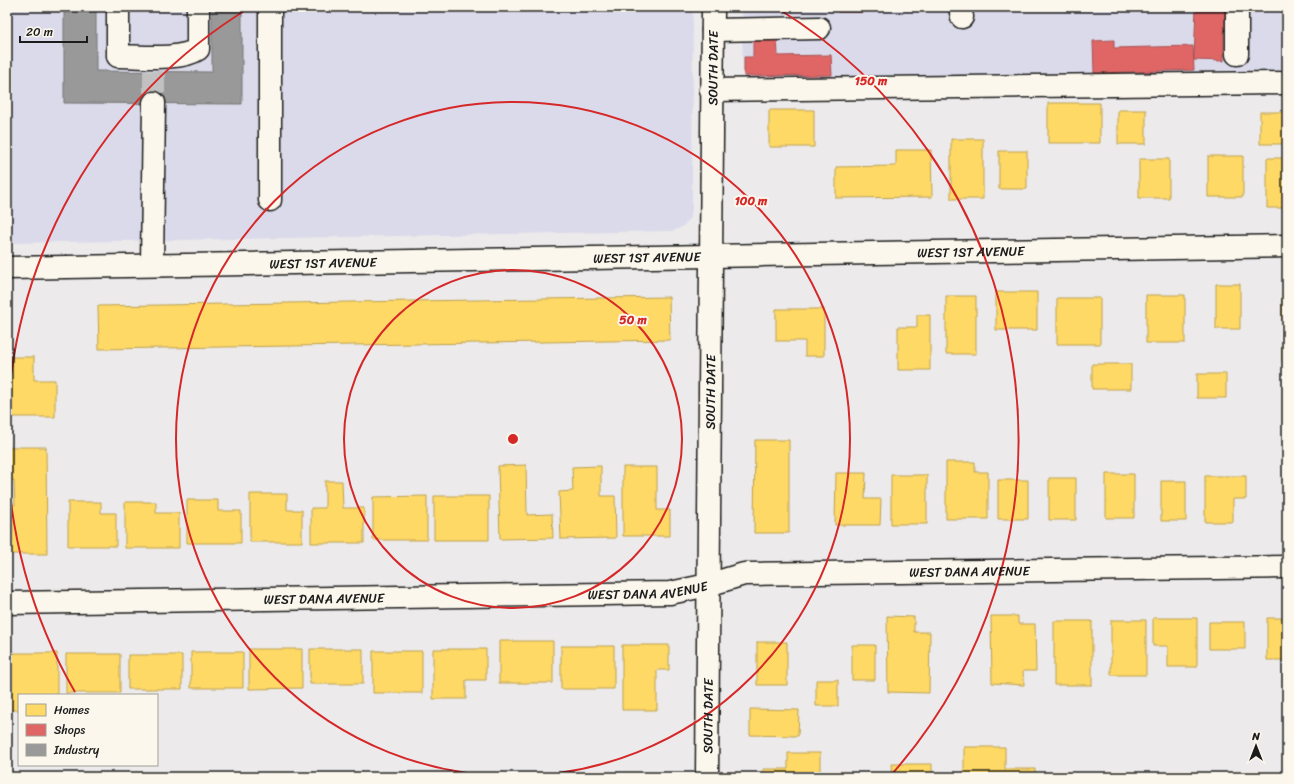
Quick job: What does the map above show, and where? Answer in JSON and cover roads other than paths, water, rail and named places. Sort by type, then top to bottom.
[{"type":"street","points":[[118,7],[118,56],[154,64],[190,54],[198,49],[198,7]]},
{"type":"street","points":[[270,7],[270,200]]},
{"type":"street","name":"SOUTH DATE","points":[[707,777],[711,90],[713,7]]},
{"type":"street","points":[[1237,7],[1237,54]]},
{"type":"street","points":[[713,30],[819,28]]},
{"type":"street","points":[[711,90],[1287,83]]},
{"type":"street","points":[[152,265],[154,103]]},
{"type":"street","name":"WEST 1ST AVENUE","points":[[7,268],[1287,246]]},
{"type":"street","name":"WEST DANA AVENUE","points":[[7,603],[670,593],[708,585],[744,574],[1287,568]]},
{"type":"tunnel","points":[[154,71],[154,103]]}]
